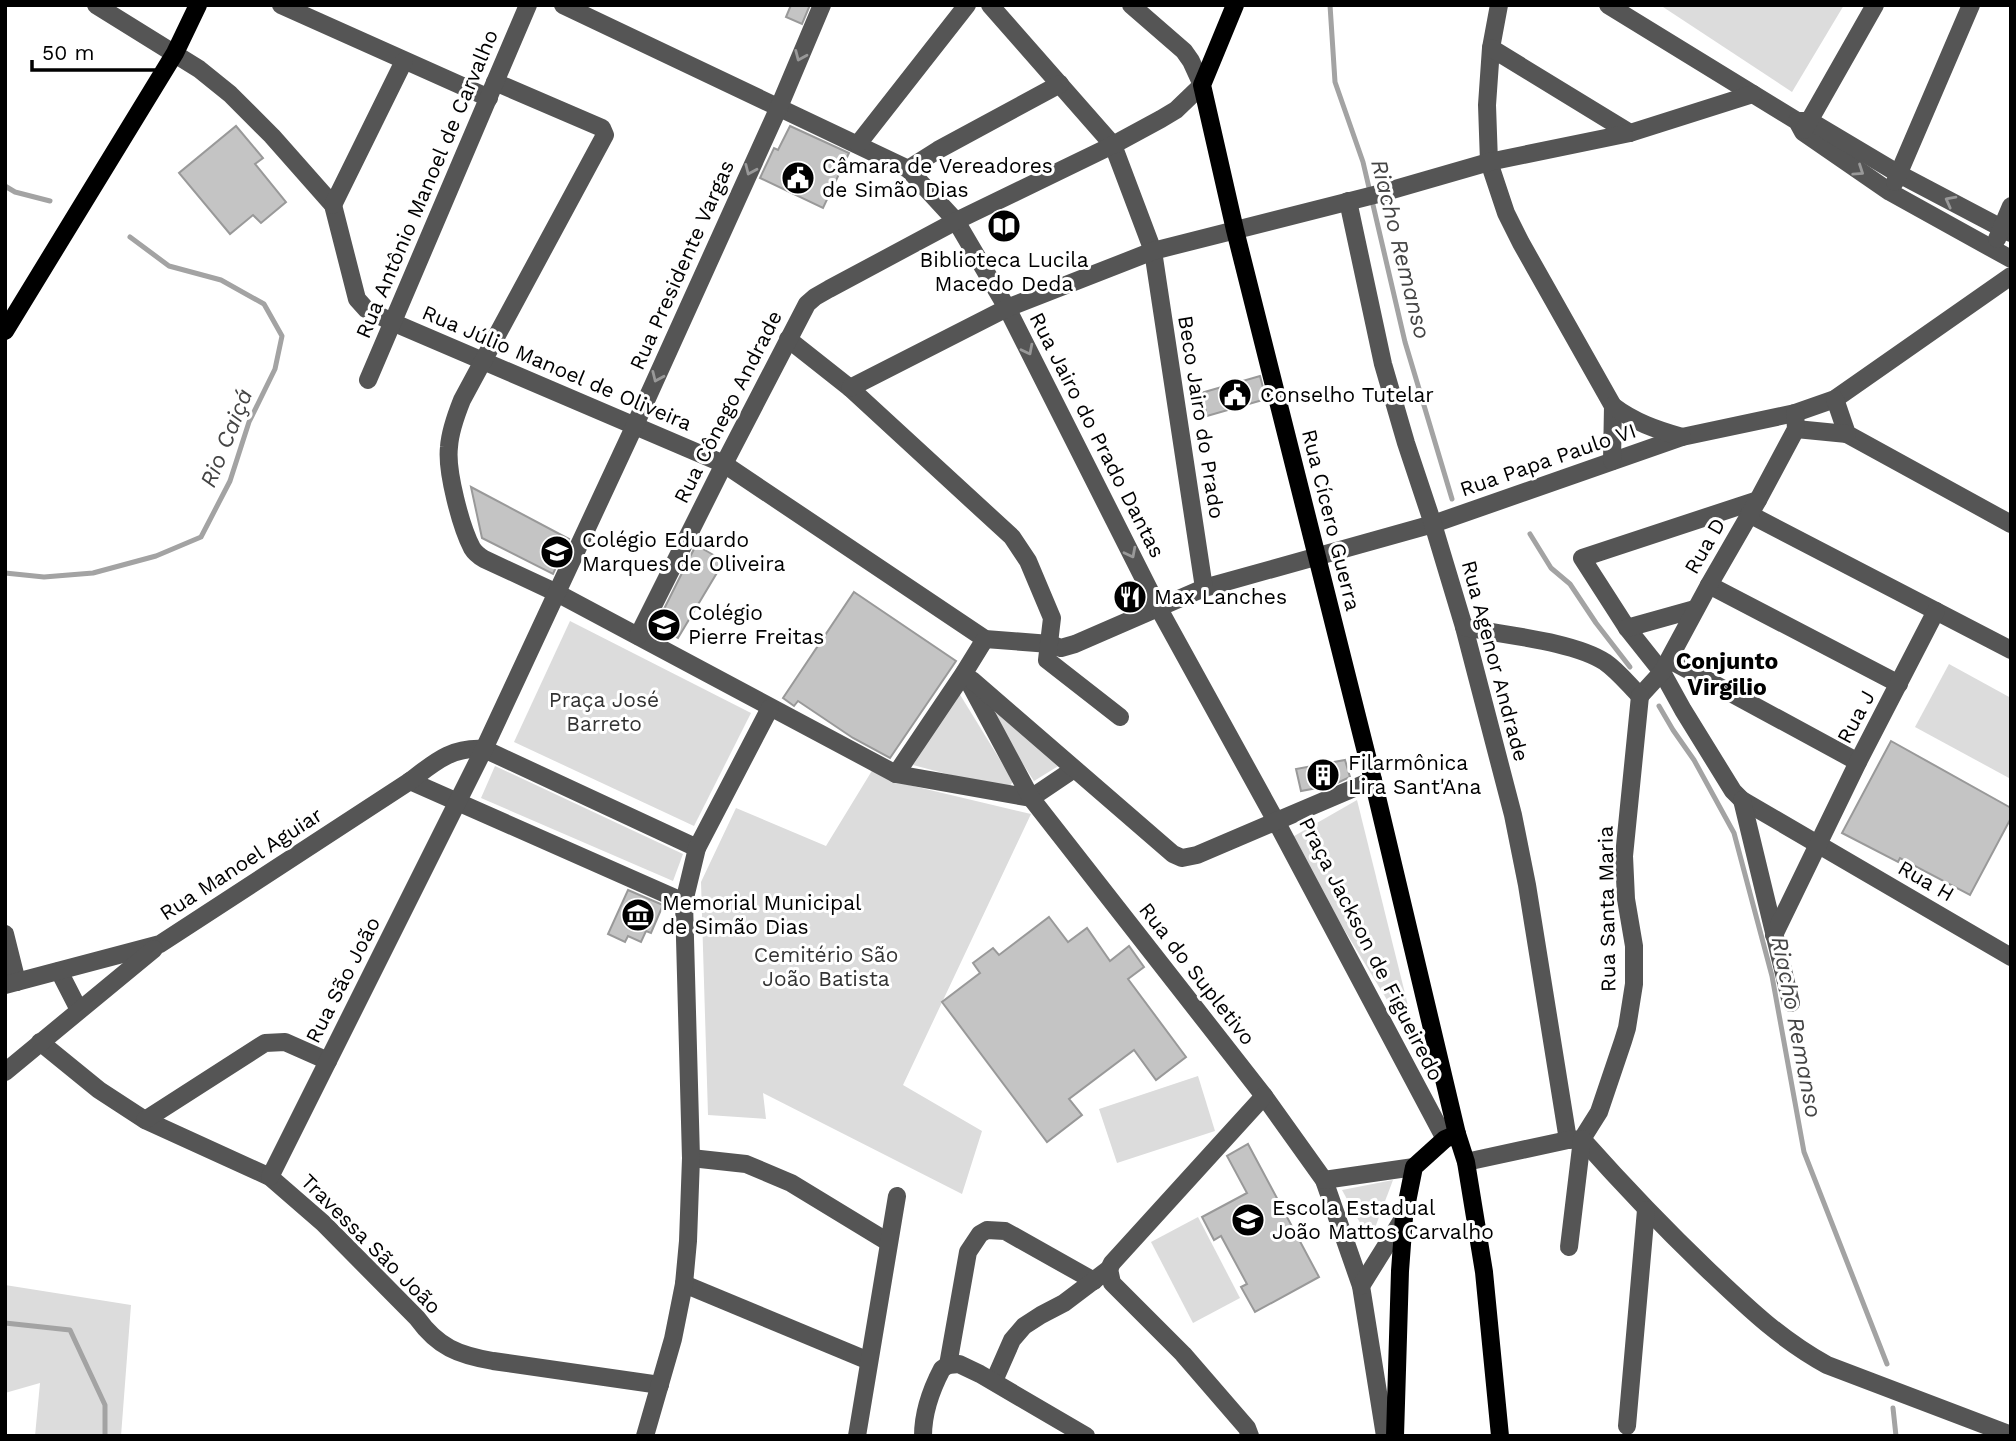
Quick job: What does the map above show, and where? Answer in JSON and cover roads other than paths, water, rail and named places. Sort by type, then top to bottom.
[{"type":"main road","points":[[5,331],[175,53],[198,5]]},
{"type":"main road","points":[[1202,85],[1235,5]]},
{"type":"main road","name":"Rua Cícero Guerra","points":[[1202,85],[1235,230],[1373,780]]},
{"type":"main road","name":"Praça Jackson de Figueiredo","points":[[1373,780],[1451,1136]]},
{"type":"main road","points":[[1395,1436],[1404,1216],[1413,1167],[1451,1136],[1466,1162],[1485,1272],[1500,1436]]},
{"type":"street","points":[[96,5],[175,53],[230,94],[272,136],[333,205],[404,61]]},
{"type":"street","points":[[281,5],[404,61],[602,128],[605,132],[462,400],[454,421],[448,467],[468,539],[474,551],[484,559],[557,593],[896,775],[1031,798],[1074,769]]},
{"type":"street","name":"Rua Antônio Manoel de Carvalho","points":[[368,380],[528,5]]},
{"type":"street","name":"Rua Jairo do Prado Dantas","points":[[563,5],[908,169],[956,221],[1007,308],[1158,607],[1277,823]]},
{"type":"street","name":"Rua Presidente Vargas","points":[[557,593],[779,107],[822,5]]},
{"type":"street","points":[[858,144],[967,5]]},
{"type":"street","points":[[990,5],[1113,145]]},
{"type":"street","points":[[1131,5],[1184,51],[1202,85]]},
{"type":"street","points":[[1499,5],[1491,48],[1487,134],[1489,162],[1511,223],[1613,406],[1631,418],[1682,437]]},
{"type":"street","points":[[1608,5],[1803,125],[2006,231]]},
{"type":"street","points":[[1803,125],[1875,5]]},
{"type":"street","points":[[1890,192],[1971,5]]},
{"type":"street","points":[[1491,48],[1630,133]]},
{"type":"street","points":[[908,169],[1060,84]]},
{"type":"street","name":"Rua Cônego Andrade","points":[[639,636],[807,304],[815,297],[956,221],[1113,145],[1175,110],[1202,85]]},
{"type":"street","points":[[850,388],[1007,308],[1153,251],[1362,198],[1489,162],[1630,133],[1753,94]]},
{"type":"street","points":[[1803,125],[1890,192],[2011,260]]},
{"type":"street","name":"Beco Jairo do Prado","points":[[1113,145],[1153,251],[1204,588]]},
{"type":"street","name":"Rua Agenor Andrade","points":[[1362,198],[1383,363],[1405,443],[1464,627],[1513,815],[1575,1140]]},
{"type":"street","name":"Rua Júlio Manoel de Oliveira","points":[[333,205],[357,299],[366,309],[724,464],[985,639]]},
{"type":"street","points":[[1992,249],[2006,231],[2011,206]]},
{"type":"street","points":[[1796,421],[1835,399],[2011,276]]},
{"type":"street","points":[[789,339],[850,388],[1016,543],[1028,561],[1052,618],[1047,660],[1120,717]]},
{"type":"street","points":[[1835,399],[1847,434]]},
{"type":"street","points":[[1612,461],[1613,406]]},
{"type":"street","points":[[1796,421],[1847,434],[2011,524]]},
{"type":"street","name":"Rua Papa Paulo VI","points":[[985,639],[1050,644],[1061,648],[1088,639],[1204,588],[1433,524],[1682,437],[1796,421]]},
{"type":"street","name":"Rua D","points":[[1640,696],[1666,666],[1695,609],[1754,507],[1796,421]]},
{"type":"street","points":[[1858,762],[1666,666],[1627,628],[1583,558],[1754,507],[1936,611],[2011,650]]},
{"type":"street","points":[[1709,585],[1899,684]]},
{"type":"street","points":[[457,803],[557,593]]},
{"type":"street","points":[[1627,628],[1695,609]]},
{"type":"street","name":"Rua J","points":[[1774,935],[1858,762],[1936,611]]},
{"type":"street","points":[[1464,627],[1550,643],[1592,655],[1615,670],[1640,696]]},
{"type":"street","points":[[896,775],[985,639]]},
{"type":"street","points":[[1666,666],[1683,710],[1733,791],[1742,800],[1818,844]]},
{"type":"street","points":[[964,673],[1173,854],[1182,858],[1197,855],[1277,823]]},
{"type":"street","name":"Rua do Supletivo","points":[[964,673],[1031,798],[1264,1096],[1324,1180],[1361,1286],[1385,1436]]},
{"type":"street","name":"Rua Santa Maria","points":[[1575,1140],[1599,1112],[1627,1028],[1634,984],[1634,946],[1626,899],[1624,856],[1640,696]]},
{"type":"street","points":[[645,1436],[684,1284],[688,1241],[691,1158],[684,902],[697,848],[770,708]]},
{"type":"street","points":[[484,749],[697,848]]},
{"type":"street","name":"Rua Manoel Aguiar","points":[[11,984],[160,944],[410,781],[439,759],[456,751],[484,749]]},
{"type":"street","name":"Praça Jackson de Figueiredo","points":[[1373,780],[1277,823],[1451,1136]]},
{"type":"street","points":[[410,781],[684,902]]},
{"type":"street","points":[[1742,800],[1791,1003]]},
{"type":"street","name":"Rua São João","points":[[270,1177],[457,803]]},
{"type":"street","name":"Rua H","points":[[1818,844],[2011,957]]},
{"type":"street","points":[[5,933],[11,984]]},
{"type":"street","points":[[5,1073],[160,944]]},
{"type":"street","points":[[59,971],[79,1010]]},
{"type":"street","name":"Travessa São João","points":[[40,1042],[99,1090],[145,1120],[270,1177],[323,1223],[428,1333],[453,1351],[493,1361],[660,1385]]},
{"type":"street","points":[[145,1120],[265,1044],[285,1042],[328,1061]]},
{"type":"street","points":[[1250,1436],[1247,1429],[1183,1354],[1112,1283],[1110,1269],[1112,1263],[1264,1096]]},
{"type":"street","points":[[1466,1162],[1575,1140]]},
{"type":"street","points":[[1575,1140],[1759,1319],[1802,1352],[1827,1365],[2011,1435]]},
{"type":"street","points":[[1569,1247],[1575,1140]]},
{"type":"street","points":[[691,1158],[746,1164],[791,1183],[888,1242]]},
{"type":"street","points":[[1324,1180],[1413,1167]]},
{"type":"street","points":[[857,1436],[897,1196]]},
{"type":"street","points":[[1627,1426],[1646,1210]]},
{"type":"street","points":[[1361,1286],[1404,1216]]},
{"type":"street","points":[[948,1365],[968,1252],[975,1240],[987,1230],[1004,1231],[1094,1281]]},
{"type":"street","points":[[993,1381],[1017,1333],[1110,1269]]},
{"type":"street","points":[[684,1284],[869,1361]]},
{"type":"street","points":[[923,1436],[923,1423],[930,1394],[942,1368],[959,1364],[1086,1436]]},
{"type":"waterway","name":"Riacho Remanso","points":[[1330,5],[1335,82],[1363,162],[1405,342],[1452,499]]},
{"type":"waterway","name":"Rio Caiçá","points":[[5,186],[15,192],[50,201]]},
{"type":"waterway","name":"Rio Caiçá","points":[[5,573],[44,577],[93,573],[156,556],[201,537],[230,481],[249,422],[275,369],[282,336],[264,304],[221,280],[169,266],[130,237]]},
{"type":"waterway","name":"Riacho Remanso","points":[[1530,534],[1551,568],[1570,584],[1630,667]]},
{"type":"waterway","name":"Riacho Remanso","points":[[1659,706],[1694,760],[1734,833],[1772,976],[1804,1152],[1887,1364]]},
{"type":"waterway","name":"Rio Caiçá","points":[[5,1323],[70,1330],[105,1405],[105,1436]]},
{"type":"waterway","name":"Riacho Remanso","points":[[1893,1408],[1896,1436]]},
{"type":"place","name":"Câmara de Vereadores de Simão Dias","points":[[798,178]]},
{"type":"place","name":"Biblioteca Lucila Macedo Deda","points":[[1004,226]]},
{"type":"place","name":"Conselho Tutelar","points":[[1235,395]]},
{"type":"place","name":"Colégio Eduardo Marques de Oliveira","points":[[557,552]]},
{"type":"place","name":"Max Lanches","points":[[1130,597]]},
{"type":"place","name":"Colégio Pierre Freitas","points":[[664,625]]},
{"type":"place","name":"Filarmônica Lira Sant'Ana","points":[[1323,775]]},
{"type":"place","name":"Memorial Municipal de Simão Dias","points":[[638,915]]},
{"type":"place","name":"Escola Estadual João Mattos Carvalho","points":[[1248,1220]]},
{"type":"district","name":"Conjunto Virgilio","points":[[1727,674]]},
{"type":"park label","name":"Praça José Barreto","points":[[604,712]]},
{"type":"park label","name":"Cemitério São João Batista","points":[[826,967]]}]
